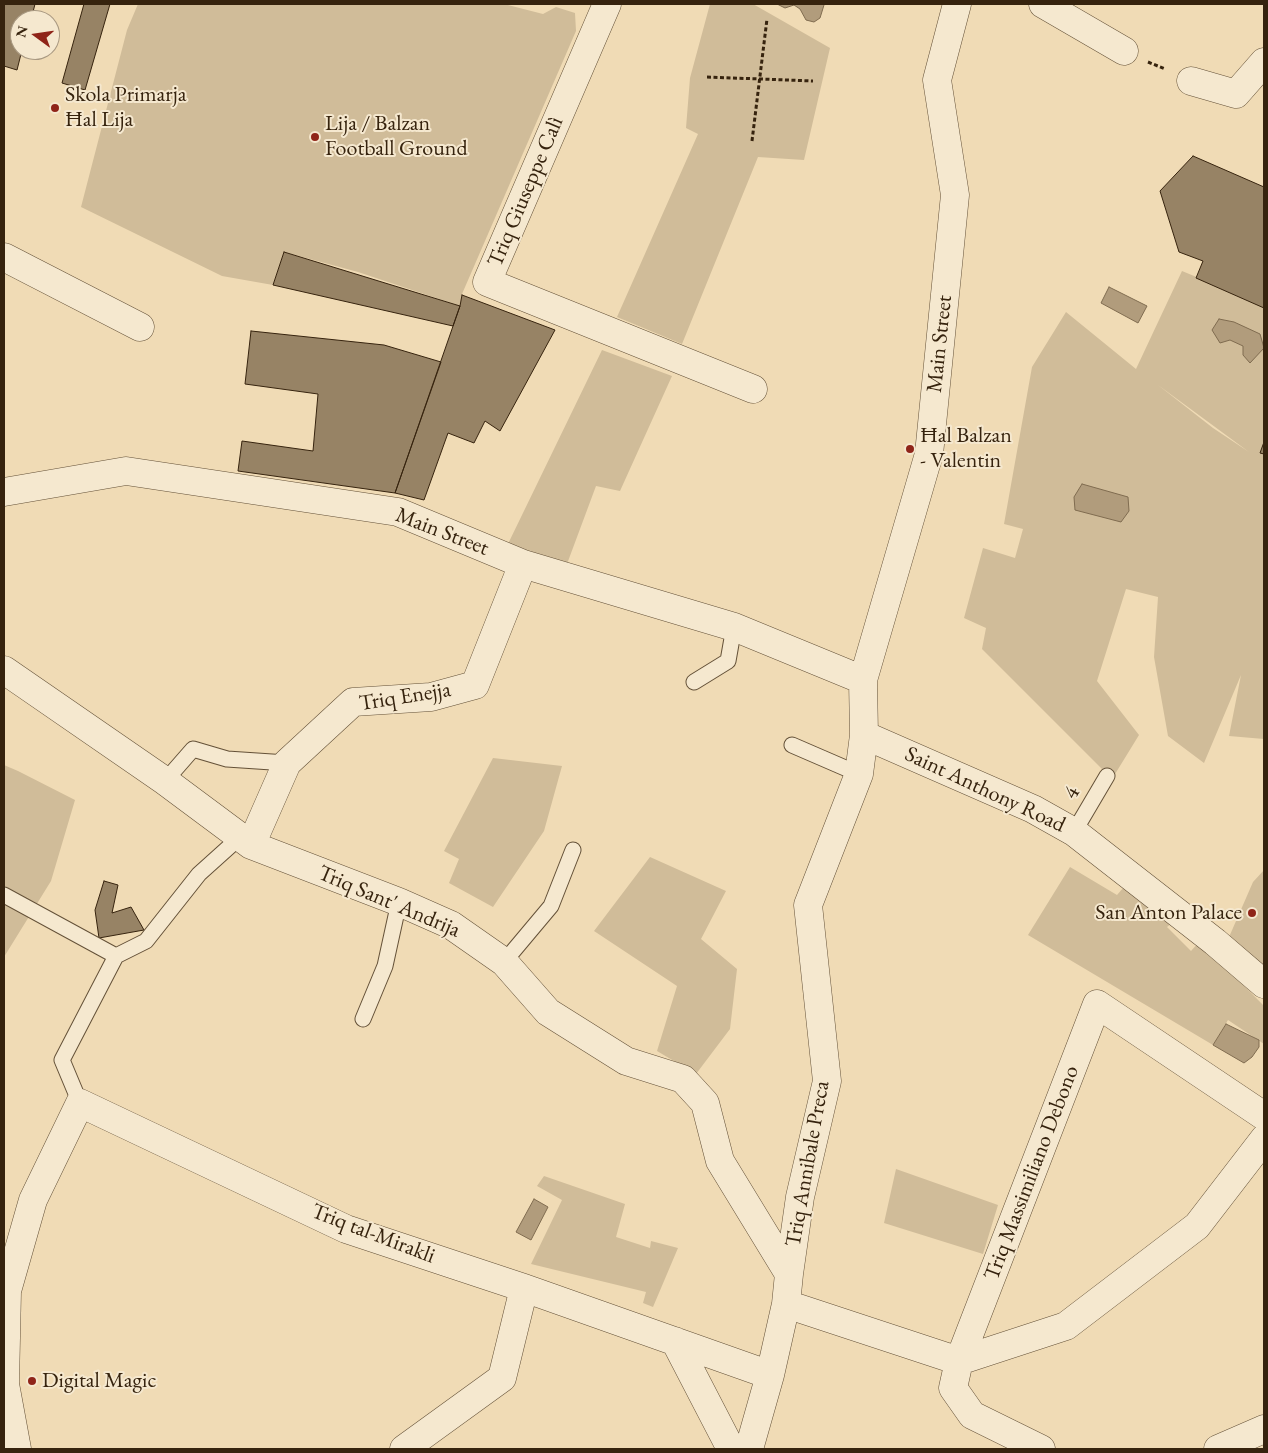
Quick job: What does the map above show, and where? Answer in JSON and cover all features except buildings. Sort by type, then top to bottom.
[{"type":"street","name":"Triq Giuseppe Calì","points":[[607,4],[487,282],[753,389]]},
{"type":"street","name":"Main Street","points":[[864,734],[863,680],[930,454],[955,195],[937,80],[957,4]]},
{"type":"street","points":[[1043,4],[1124,51]]},
{"type":"street","points":[[1191,81],[1236,94],[1264,62]]},
{"type":"street","points":[[4,257],[140,327]]},
{"type":"street","name":"Main Street","points":[[4,492],[126,471],[398,512],[523,564],[734,627],[863,680]]},
{"type":"street","name":"Triq Enejja","points":[[245,842],[287,763],[353,702],[432,697],[475,685],[523,564]]},
{"type":"street","name":"Triq Sant' Andrija","points":[[4,670],[165,781],[245,842],[451,924],[504,962],[548,1012],[626,1061],[683,1079],[705,1103],[720,1160],[789,1274]]},
{"type":"street","name":"Triq Annibale Preca","points":[[749,1449],[770,1375],[786,1304],[800,1197],[827,1081],[808,905],[859,774],[864,734]]},
{"type":"street","name":"Saint Anthony Road","points":[[864,734],[1034,809],[1074,832],[1215,942],[1264,984]]},
{"type":"street","name":"Triq Massimiliano Debono","points":[[959,1361],[1097,1004],[1264,1116]]},
{"type":"street","points":[[17,1449],[5,1384],[7,1291],[33,1200],[80,1103]]},
{"type":"street","name":"Triq tal-Mirakli","points":[[80,1103],[346,1228],[524,1288],[770,1375]]},
{"type":"street","points":[[786,1304],[959,1361],[1066,1326],[1197,1226],[1264,1139]]},
{"type":"street","points":[[404,1449],[502,1378],[524,1288]]},
{"type":"street","points":[[676,1342],[731,1449]]},
{"type":"street","points":[[959,1361],[953,1388],[972,1415],[1041,1449]]},
{"type":"street","points":[[1218,1449],[1264,1429]]},
{"type":"lane","points":[[694,682],[728,661],[734,627]]},
{"type":"lane","points":[[792,746],[859,774]]},
{"type":"lane","points":[[165,781],[193,749],[228,758],[287,763]]},
{"type":"lane","name":"4","points":[[1074,832],[1107,776]]},
{"type":"lane","points":[[80,1103],[62,1060],[116,956],[146,941],[199,874],[245,842]]},
{"type":"lane","points":[[504,962],[551,906],[573,850]]},
{"type":"lane","points":[[4,895],[116,956]]},
{"type":"lane","points":[[363,1019],[385,966],[399,902]]},
{"type":"path","points":[[752,141],[767,19]]},
{"type":"path","points":[[1124,51],[1191,81]]},
{"type":"path","points":[[707,78],[813,81]]},
{"type":"shaded area","name":"Lija / Balzan Football Ground","points":[[138,4],[504,4],[543,14],[556,7],[575,13],[576,31],[462,294],[460,306],[358,272],[284,252],[273,285],[222,276],[81,207],[127,30]]},
{"type":"shaded area","points":[[710,4],[753,4],[830,48],[804,160],[758,157],[682,344],[617,317],[698,134],[686,128],[690,78]]},
{"type":"shaded area","points":[[777,4],[824,5],[820,18],[814,22],[806,20],[800,9],[794,5],[785,8]]},
{"type":"shaded area","points":[[1182,271],[1264,305],[1264,739],[1229,736],[1241,675],[1204,763],[1168,736],[1154,657],[1158,597],[1126,589],[1097,681],[1139,735],[1112,779],[982,649],[986,628],[964,618],[983,548],[1015,558],[1023,529],[1004,524],[1032,367],[1066,312],[1136,369]],"holes":[[[1158,385],[1249,452],[1213,428]]]},
{"type":"shaded area","points":[[1109,287],[1147,306],[1138,323],[1101,303]]},
{"type":"shaded area","points":[[1219,319],[1234,322],[1260,334],[1264,348],[1250,363],[1243,355],[1243,346],[1230,340],[1220,343],[1212,330]]},
{"type":"shaded area","points":[[602,350],[672,376],[620,491],[596,486],[564,572],[506,548]]},
{"type":"shaded area","points":[[1082,484],[1128,497],[1129,511],[1121,522],[1075,510],[1074,497]]},
{"type":"shaded area","points":[[493,758],[562,766],[544,831],[493,907],[449,883],[459,859],[444,851]]},
{"type":"shaded area","points":[[4,765],[75,800],[51,881],[4,957]]},
{"type":"shaded area","points":[[650,857],[726,891],[701,939],[737,969],[730,1029],[696,1074],[657,1051],[677,986],[594,931]]},
{"type":"shaded area","points":[[1070,867],[1117,895],[1130,880],[1178,918],[1167,927],[1191,951],[1200,941],[1264,1006],[1264,1044],[1228,1020],[1213,1045],[1028,935]]},
{"type":"shaded area","name":"San Anton Palace","points":[[1264,870],[1264,973],[1226,944],[1253,882]]},
{"type":"shaded area","points":[[1226,1024],[1259,1040],[1259,1047],[1252,1057],[1244,1063],[1213,1045]]},
{"type":"shaded area","points":[[896,1169],[998,1205],[983,1254],[884,1223]]},
{"type":"shaded area","points":[[544,1176],[625,1204],[616,1237],[650,1248],[651,1241],[678,1248],[653,1307],[643,1303],[646,1292],[531,1264],[562,1200],[537,1186]]},
{"type":"shaded area","points":[[534,1199],[548,1207],[531,1240],[516,1232]]},
{"type":"place","name":"Skola Primarja Ħal Lija","points":[[55,108]]},
{"type":"place","name":"Lija / Balzan Football Ground","points":[[315,137]]},
{"type":"place","name":"Ħal Balzan - Valentin","points":[[910,449]]},
{"type":"place","name":"San Anton Palace","points":[[1252,913]]},
{"type":"place","name":"Digital Magic","points":[[32,1381]]}]
